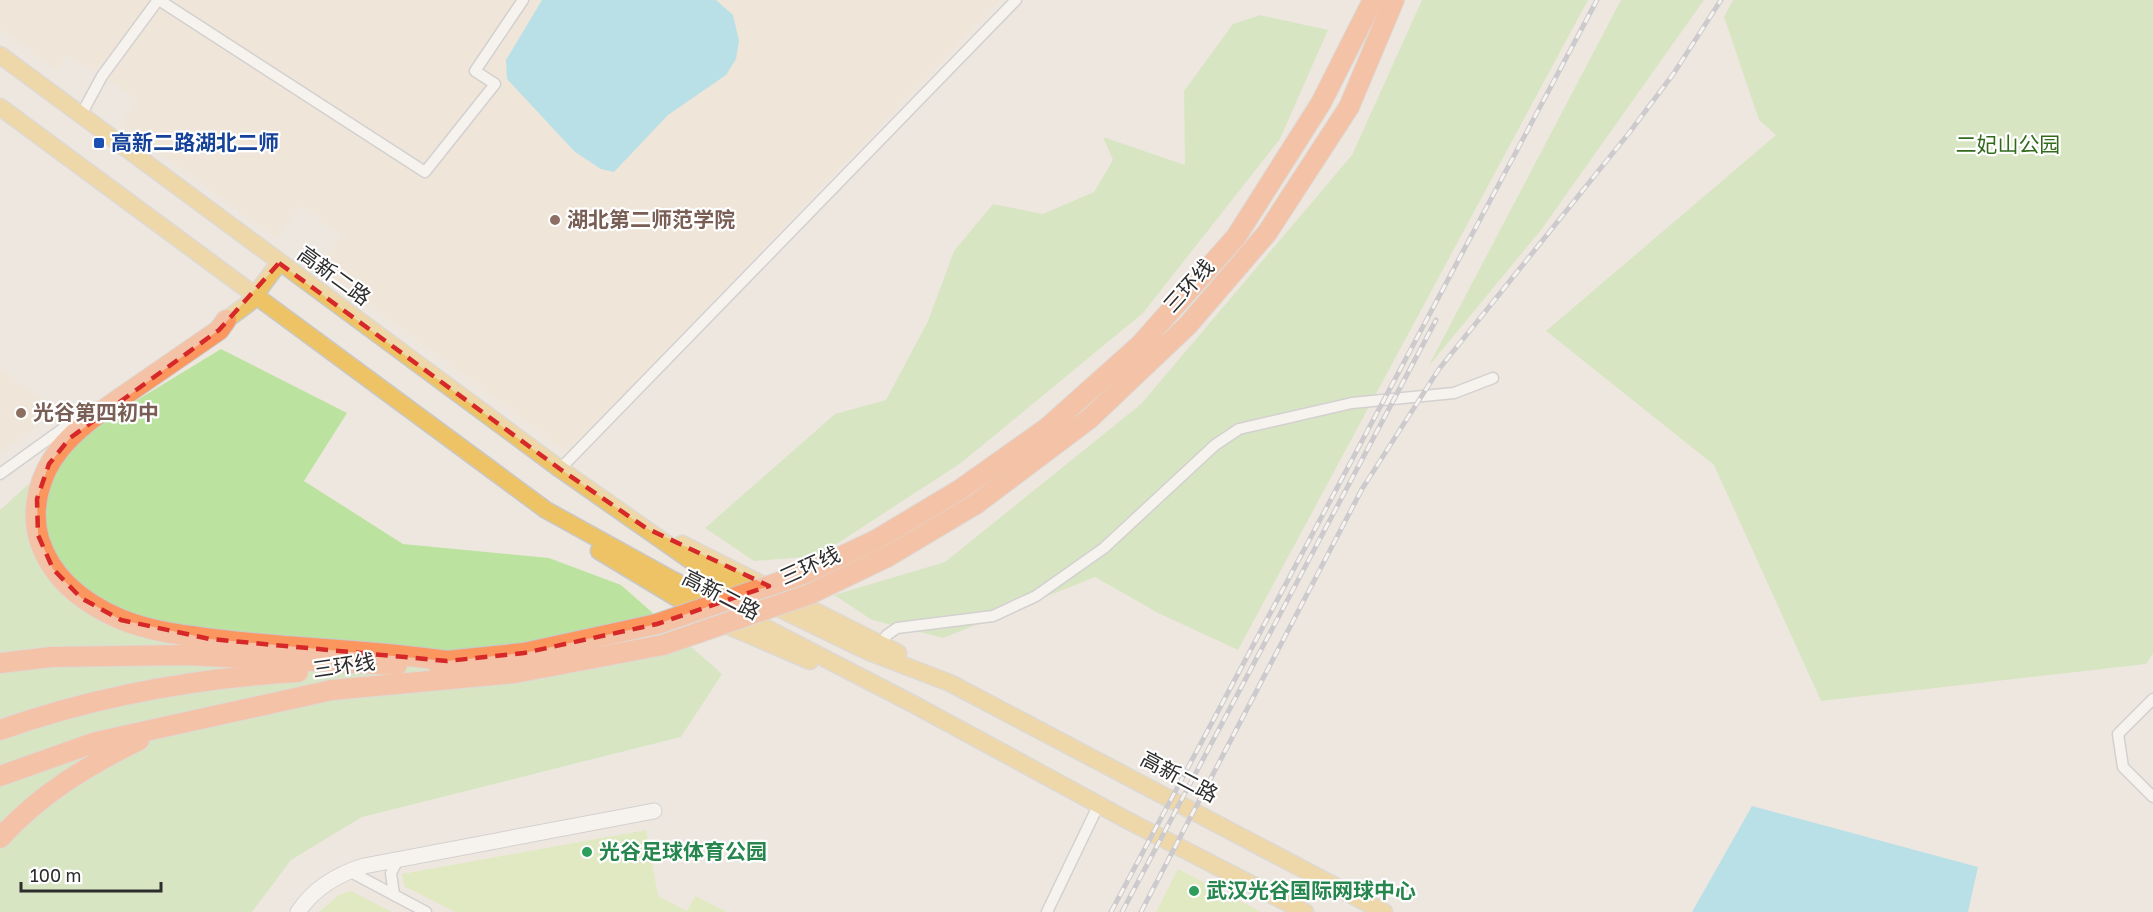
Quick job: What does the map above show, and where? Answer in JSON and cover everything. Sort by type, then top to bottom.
[{"type":"highway","points":[[1321,104],[1361,0]]},
{"type":"highway","name":"三环线","points":[[247,667],[382,666],[524,653],[657,624],[806,573],[876,540],[961,489],[1047,428],[1140,345],[1236,237],[1321,104],[1373,0]]},
{"type":"highway","name":"三环线","points":[[0,776],[96,742],[332,690],[515,673],[663,645],[810,594],[887,557],[976,504],[1089,419],[1188,324],[1267,233],[1349,107],[1394,0]]},
{"type":"highway","points":[[1376,42],[1400,0]]},
{"type":"highway","points":[[226,320],[219,330],[96,416],[70,438],[49,464],[37,498],[36,517],[44,553],[53,569],[73,591],[99,609],[145,627],[276,646],[397,654],[447,661]]},
{"type":"highway","points":[[0,663],[51,657],[118,655],[247,667]]},
{"type":"highway","points":[[0,730],[43,715],[247,667]]},
{"type":"highway","points":[[0,838],[46,794],[76,774],[142,738],[180,722]]},
{"type":"highway","points":[[0,783],[53,757]]},
{"type":"main road","name":"高新二路","points":[[0,55],[560,469],[735,587],[869,652],[950,683]]},
{"type":"main road","name":"高新二路","points":[[0,107],[546,510],[673,580],[1305,912]]},
{"type":"main road","points":[[226,320],[254,296],[279,263]]},
{"type":"main road","name":"高新二路","points":[[646,528],[810,606],[950,683],[1384,912]]},
{"type":"street","points":[[81,115],[102,76],[158,0],[425,172],[495,84],[475,71],[523,0]]},
{"type":"street","points":[[560,469],[1016,0]]},
{"type":"street","points":[[0,474],[213,324],[226,320]]},
{"type":"street","points":[[880,644],[897,628],[993,616],[1036,596],[1104,548],[1215,445],[1239,429],[1353,403],[1454,393],[1492,378]]},
{"type":"street","points":[[2153,699],[2118,734],[2123,767],[2153,796]]},
{"type":"street","points":[[1047,912],[1099,804]]},
{"type":"street","points":[[298,912],[322,886],[349,871],[399,858],[654,811]]},
{"type":"street","points":[[394,895],[391,873],[399,858]]},
{"type":"street","points":[[349,871],[426,912]]},
{"type":"highlighted area","points":[[279,263],[560,469],[646,528],[769,586],[657,624],[524,653],[447,661],[210,639],[121,620],[81,598],[53,569],[38,535],[37,499],[49,464],[70,438],[219,330]]},
{"type":"shaded area","name":"湖北第二师范学院","points":[[0,0],[1000,0],[568,453],[318,266],[341,235],[301,205],[276,238],[121,124],[137,99],[67,54],[56,70],[0,28]]},
{"type":"shaded area","name":"光谷第四初中","points":[[0,369],[44,402],[41,423],[0,454]]},
{"type":"green space","points":[[1422,0],[1588,0],[1238,650],[1158,613],[1095,577],[943,638],[872,620],[834,595],[945,562],[1141,404],[1352,155]]},
{"type":"green space","points":[[1621,0],[1704,0],[1541,230],[1428,367]]},
{"type":"green space","name":"二妃山公园","points":[[1733,0],[2153,0],[2153,654],[2146,664],[1821,701],[1714,465],[1546,331],[1776,135],[1759,120],[1724,17]]},
{"type":"green space","points":[[1260,15],[1328,30],[1280,139],[1143,313],[961,463],[818,556],[754,561],[705,528],[835,414],[886,400],[928,321],[954,251],[993,204],[1043,214],[1094,192],[1113,160],[1103,137],[1185,165],[1184,91],[1233,24]]},
{"type":"green space","points":[[221,349],[347,413],[304,481],[403,544],[549,558],[621,585],[722,674],[681,737],[362,817],[291,860],[252,912],[0,912],[0,510],[88,430]]},
{"type":"green space","name":"光谷足球体育公园","points":[[646,830],[658,896],[687,911],[695,896],[727,912],[455,912],[404,886],[402,874]]},
{"type":"green space","name":"武汉光谷国际网球中心","points":[[1178,869],[1261,912],[1156,912]]},
{"type":"green space","points":[[351,891],[392,912],[319,912],[339,895]]},
{"type":"water","points":[[542,0],[716,0],[733,15],[739,41],[736,59],[726,75],[668,115],[614,172],[601,169],[575,152],[507,79],[506,60]]},
{"type":"water","points":[[1752,806],[1978,867],[1968,912],[1692,912]]},
{"type":"railway","points":[[1111,912],[1597,0]]},
{"type":"railway","points":[[1141,912],[1362,489],[1439,369],[1629,133],[1674,73],[1721,0]]},
{"type":"railway","points":[[1122,912],[1436,320]]},
{"type":"place","name":"高新二路湖北二师","points":[[99,143]]},
{"type":"place","name":"湖北第二师范学院","points":[[555,220]]},
{"type":"place","name":"光谷第四初中","points":[[21,413]]},
{"type":"place","name":"光谷足球体育公园","points":[[587,852]]},
{"type":"place","name":"武汉光谷国际网球中心","points":[[1194,891]]}]
